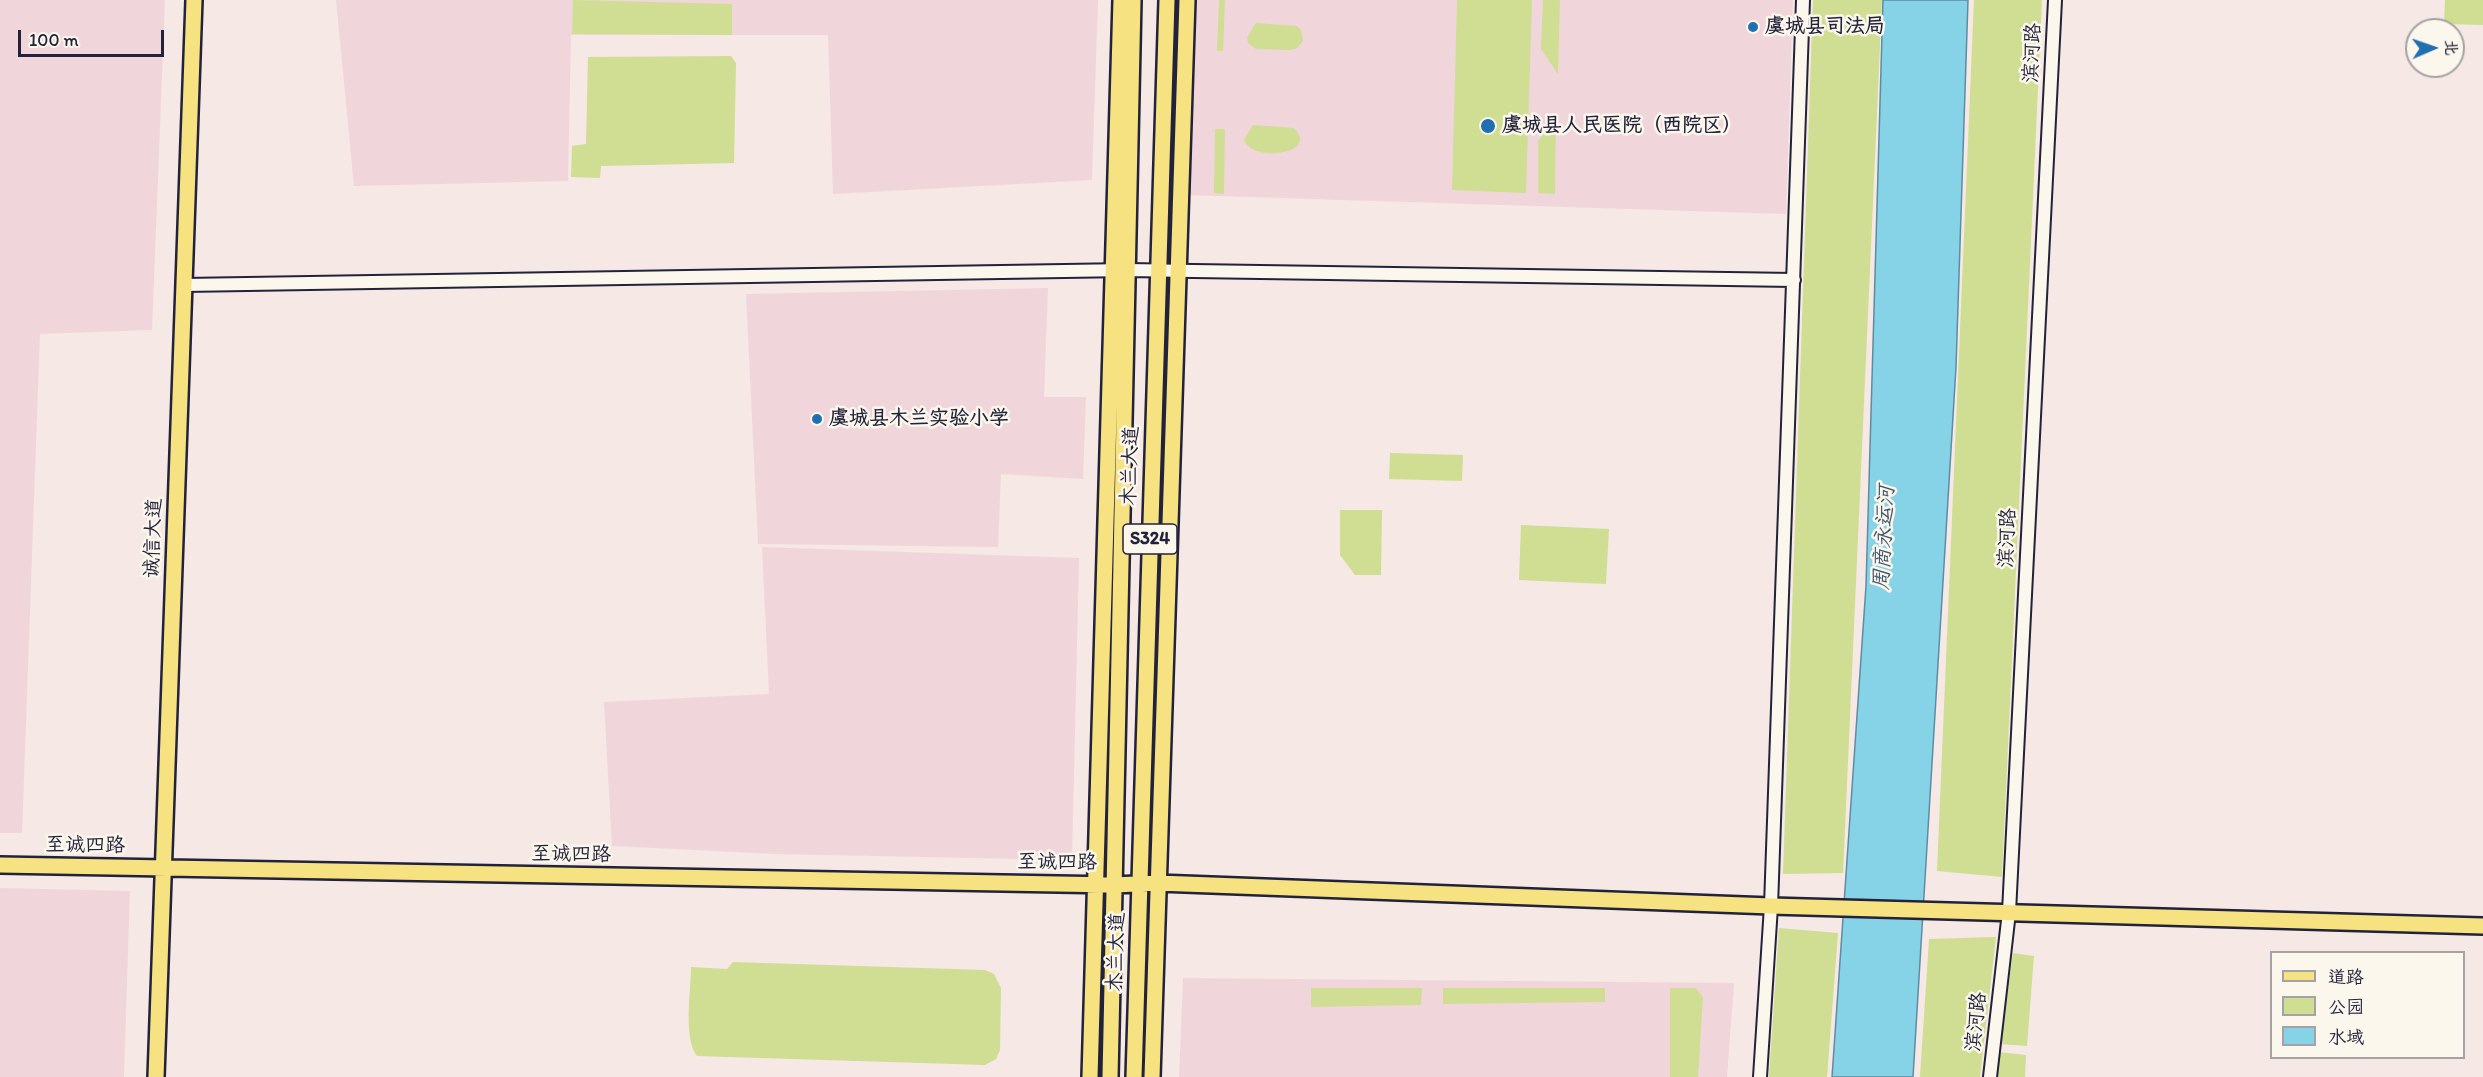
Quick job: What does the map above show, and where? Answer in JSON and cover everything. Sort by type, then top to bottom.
[{"type":"main road","name":"诚信大道","points":[[156,1077],[194,0]]},
{"type":"main road","points":[[1090,1077],[1095,885],[1121,270],[1121,0]]},
{"type":"main road","name":"木兰大道","points":[[1110,1077],[1121,270],[1132,0]]},
{"type":"main road","name":"木兰大道","points":[[1134,1077],[1167,0]]},
{"type":"main road","points":[[1152,1077],[1187,0]]},
{"type":"main road","name":"至诚四路","points":[[0,865],[1095,885],[1158,883],[1772,906],[2483,926]]},
{"type":"street","points":[[1760,1077],[1772,906],[1803,0]]},
{"type":"street","name":"滨河路","points":[[1990,1077],[2009,912],[2055,0]]},
{"type":"street","points":[[184,285],[1121,270],[1794,280]]},
{"type":"shaded area","points":[[0,0],[165,0],[152,330],[40,334],[22,833],[0,833]]},
{"type":"shaded area","points":[[336,0],[1098,0],[1092,180],[833,194],[828,35],[571,35],[568,181],[354,186]]},
{"type":"shaded area","name":"虞城县人民医院（西院区）","points":[[1192,0],[1793,0],[1786,214],[1186,195]]},
{"type":"shaded area","points":[[1048,288],[1044,397],[1086,397],[1083,479],[1001,474],[998,547],[758,544],[746,294]]},
{"type":"shaded area","points":[[762,547],[1079,558],[1072,860],[775,854],[612,846],[604,702],[769,694]]},
{"type":"shaded area","points":[[0,888],[130,891],[124,1077],[0,1077]]},
{"type":"shaded area","points":[[1183,978],[1734,983],[1727,1077],[1179,1077]]},
{"type":"green space","points":[[573,0],[732,4],[732,35],[572,34]]},
{"type":"green space","points":[[1219,0],[1225,0],[1223,51],[1217,51]]},
{"type":"green space","points":[[1457,0],[1532,0],[1526,193],[1452,190]]},
{"type":"green space","points":[[1543,0],[1560,0],[1558,74],[1541,49]]},
{"type":"green space","points":[[1813,0],[1882,0],[1843,873],[1783,874]]},
{"type":"green space","points":[[1974,0],[2042,0],[2002,877],[1937,871]]},
{"type":"green space","points":[[2445,0],[2483,0],[2483,25],[2465,25],[2465,18],[2444,18]]},
{"type":"green space","points":[[1256,23],[1297,26],[1301,30],[1303,41],[1296,49],[1256,49],[1248,43],[1247,37]]},
{"type":"green space","points":[[731,56],[736,63],[734,163],[601,166],[600,178],[571,177],[572,146],[586,144],[588,57]]},
{"type":"green space","points":[[1556,116],[1555,194],[1538,193],[1538,142]]},
{"type":"green space","points":[[1253,125],[1294,128],[1300,137],[1298,144],[1291,150],[1281,153],[1258,151],[1249,147],[1244,139]]},
{"type":"green space","points":[[1215,129],[1225,129],[1224,194],[1214,193]]},
{"type":"green space","points":[[1390,453],[1463,455],[1462,481],[1389,479]]},
{"type":"green space","points":[[1340,510],[1382,510],[1381,575],[1355,575],[1340,555]]},
{"type":"green space","points":[[1521,525],[1609,529],[1606,584],[1519,580]]},
{"type":"green space","points":[[1779,928],[1838,933],[1827,1077],[1769,1077]]},
{"type":"green space","points":[[1996,937],[1980,1077],[1920,1077],[1929,939]]},
{"type":"green space","points":[[2013,953],[2034,956],[2027,1046],[2000,1044]]},
{"type":"green space","points":[[733,962],[985,970],[994,974],[1001,988],[1000,1050],[996,1059],[985,1065],[697,1056],[690,1038],[689,1026],[691,967],[727,969]]},
{"type":"green space","points":[[1311,988],[1422,988],[1421,1005],[1311,1007]]},
{"type":"green space","points":[[1443,988],[1605,988],[1605,1002],[1443,1004]]},
{"type":"green space","points":[[1670,988],[1695,988],[1703,997],[1698,1077],[1670,1077]]},
{"type":"green space","points":[[1999,1052],[2026,1055],[2025,1077],[1996,1077]]},
{"type":"water","name":"周商永运河","points":[[1883,0],[1968,0],[1956,367],[1913,1077],[1832,1077],[1866,586]]},
{"type":"place","name":"虞城县司法局","points":[[1753,27]]},
{"type":"place","name":"虞城县人民医院（西院区）","points":[[1488,126]]},
{"type":"place","name":"虞城县木兰实验小学","points":[[817,419]]}]
